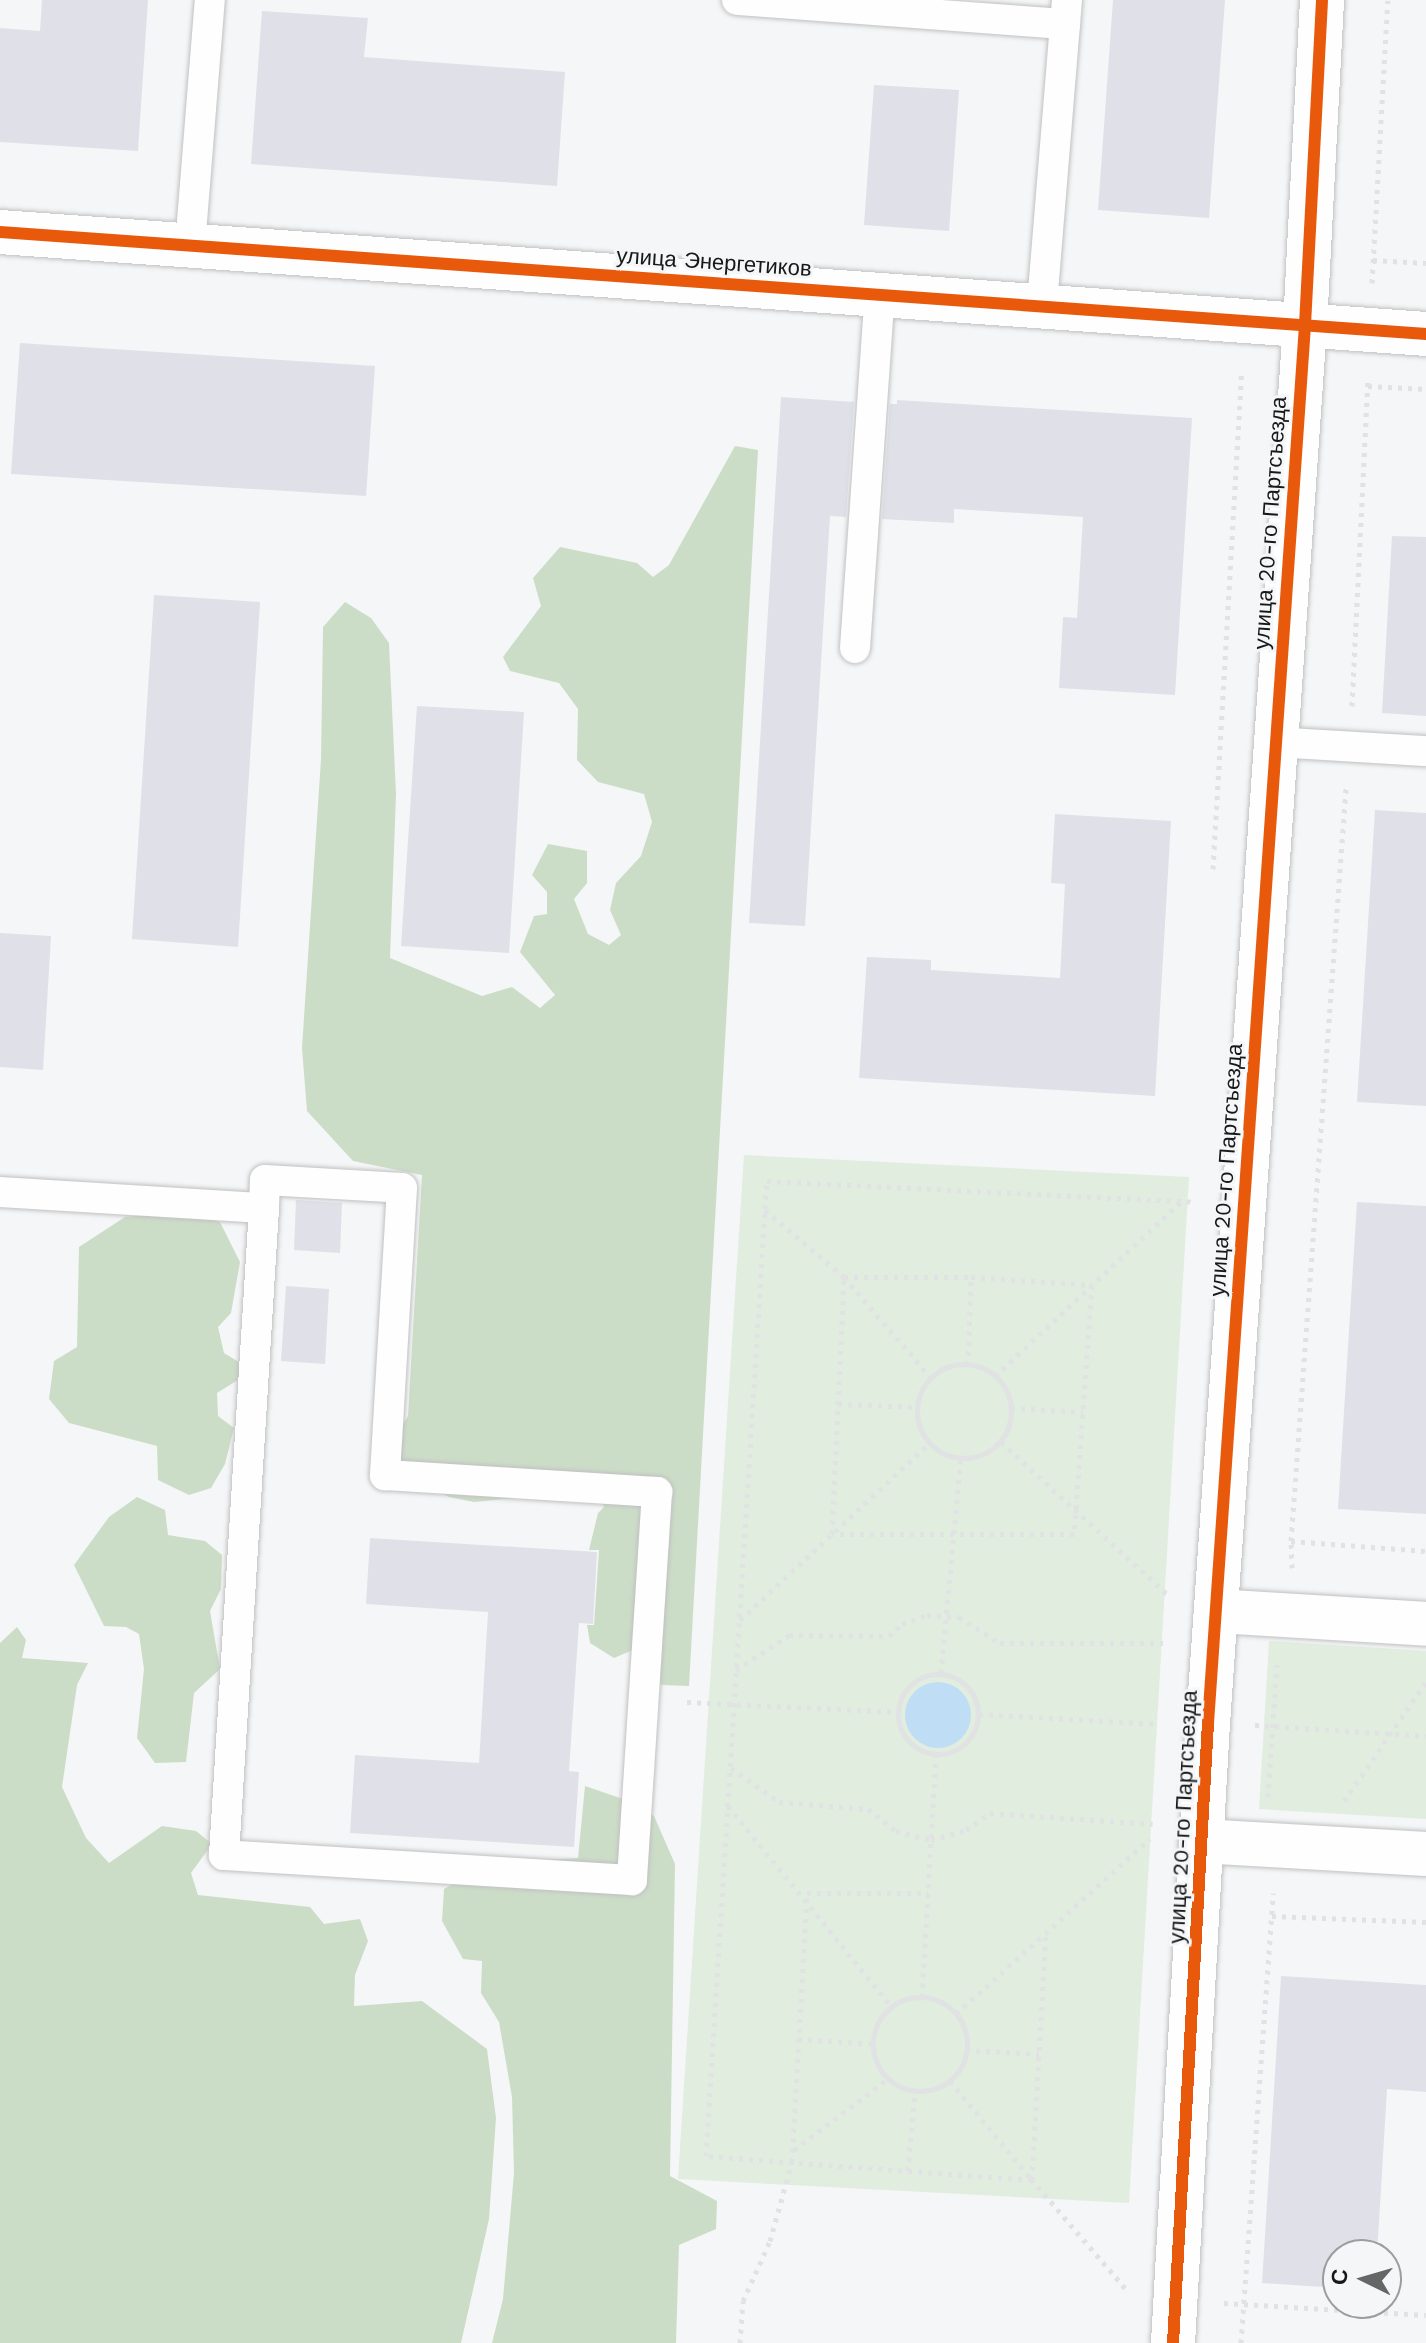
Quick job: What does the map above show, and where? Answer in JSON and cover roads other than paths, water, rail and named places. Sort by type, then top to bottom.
[{"type":"street","name":"улица 20-го Партсъезда","points":[[1173,2343],[1201,1841],[1305,325],[1322,0]]},
{"type":"street","name":"улица Энергетиков","points":[[0,232],[1042,304],[1426,334]]},
{"type":"street","points":[[1216,1611],[1426,1624]]},
{"type":"street","points":[[1201,1841],[1426,1854]]},
{"type":"lane","points":[[190,246],[210,0]]},
{"type":"lane","points":[[737,0],[1066,12],[1042,304]]},
{"type":"lane","points":[[855,648],[880,293]]},
{"type":"lane","points":[[1274,742],[1426,751]]},
{"type":"lane","points":[[265,1180],[402,1188],[385,1475],[657,1492],[632,1880],[224,1855],[264,1208],[265,1180]]},
{"type":"lane","points":[[0,1192],[264,1208]]},
{"type":"water","points":[[938,1682],[961,1692],[971,1715],[961,1738],[938,1748],[915,1738],[905,1715],[915,1692]]}]
